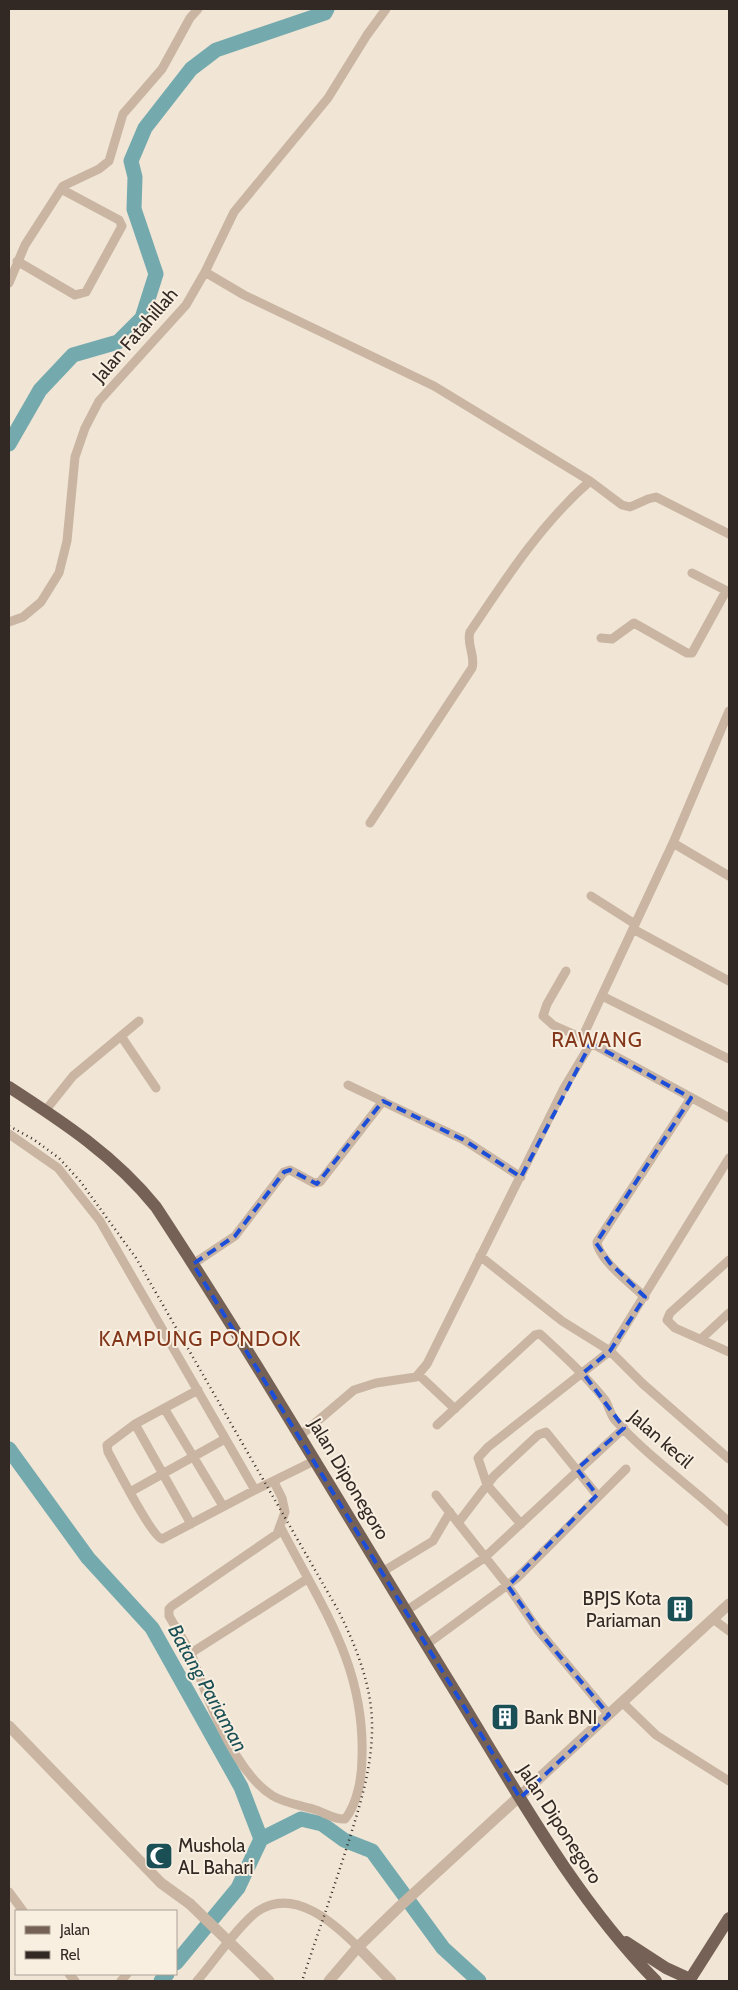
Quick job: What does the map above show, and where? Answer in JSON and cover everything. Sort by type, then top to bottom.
[{"type":"main road","name":"Jalan Diponegoro","points":[[9,1087],[89,1141],[127,1174],[156,1207],[301,1435],[520,1798],[589,1903],[656,1981]]},
{"type":"main road","points":[[689,1980],[729,1918]]},
{"type":"main road","name":"Jalan Diponegoro","points":[[612,1931],[653,1960],[689,1980]]},
{"type":"street","points":[[9,281],[25,244],[61,189],[70,181],[99,169],[109,161],[123,114],[162,69],[190,18],[198,9]]},
{"type":"street","name":"Jalan Fatahillah","points":[[9,622],[23,618],[41,602],[54,584],[63,563],[75,457],[94,408],[106,391],[178,314],[205,272],[234,212],[328,98],[367,34],[386,9]]},
{"type":"street","points":[[17,261],[76,295],[86,292],[122,226],[118,220],[61,189]]},
{"type":"street","points":[[205,272],[244,295],[434,386],[590,481],[628,507],[656,498],[729,534]]},
{"type":"street","points":[[370,823],[472,668],[474,662],[469,640],[470,632],[527,549],[557,514],[590,481]]},
{"type":"street","points":[[601,638],[612,639],[634,623],[687,653],[692,653],[728,591],[692,573]]},
{"type":"street","points":[[582,1038],[726,729],[729,711]]},
{"type":"street","points":[[673,843],[729,876]]},
{"type":"street","points":[[591,896],[634,926],[729,982]]},
{"type":"street","points":[[566,972],[547,1004],[543,1016],[561,1029],[582,1038],[729,1118]]},
{"type":"street","points":[[602,996],[729,1059]]},
{"type":"street","points":[[45,1111],[73,1076],[139,1021]]},
{"type":"street","points":[[122,1036],[156,1088]]},
{"type":"street","points":[[301,1435],[354,1390],[372,1384],[409,1379],[419,1375],[434,1353],[564,1088],[591,1043]]},
{"type":"street","points":[[348,1085],[469,1143],[521,1177]]},
{"type":"street","points":[[645,1297],[604,1257],[598,1248],[597,1242],[691,1098]]},
{"type":"street","points":[[194,1264],[235,1236],[284,1172],[290,1170],[314,1183],[320,1182],[383,1101]]},
{"type":"street","points":[[9,1134],[58,1168],[100,1220],[255,1490]]},
{"type":"street","points":[[521,1524],[487,1485],[478,1462],[480,1455],[610,1351],[729,1158]]},
{"type":"street","points":[[480,1256],[562,1321],[610,1351],[643,1384],[729,1459]]},
{"type":"street","points":[[729,1260],[667,1316],[669,1322],[675,1328],[729,1352]]},
{"type":"street","points":[[701,1339],[729,1313]]},
{"type":"street","name":"Jalan kecil","points":[[455,1409],[535,1335],[540,1334],[582,1373],[608,1404],[614,1419],[657,1460],[692,1487],[729,1522]]},
{"type":"street","points":[[419,1375],[455,1409],[437,1425]]},
{"type":"street","points":[[198,1390],[135,1424],[111,1440],[107,1448],[130,1492],[160,1539],[170,1536],[223,1506],[316,1460]]},
{"type":"street","points":[[164,1408],[223,1506]]},
{"type":"street","points":[[135,1424],[190,1524]]},
{"type":"street","points":[[406,1611],[484,1558],[624,1428]]},
{"type":"street","points":[[458,1523],[487,1485],[509,1461],[538,1435],[546,1432],[578,1469],[597,1496]]},
{"type":"street","points":[[130,1492],[225,1439]]},
{"type":"street","points":[[426,1645],[508,1586],[626,1469]]},
{"type":"street","points":[[274,1482],[284,1505],[284,1518],[281,1528],[271,1540],[168,1609],[169,1616],[191,1653],[203,1686],[235,1753],[255,1781],[281,1800],[321,1811],[339,1819],[345,1818],[354,1800],[362,1768],[362,1716],[355,1681],[344,1648],[320,1599],[307,1579],[281,1528]]},
{"type":"street","points":[[436,1495],[508,1586],[542,1636],[610,1715]]},
{"type":"street","points":[[382,1572],[420,1551],[433,1540],[450,1512]]},
{"type":"street","points":[[191,1653],[307,1579]]},
{"type":"street","points":[[329,1981],[358,1947],[399,1907],[520,1798],[729,1604]]},
{"type":"street","points":[[713,1619],[729,1631]]},
{"type":"street","points":[[623,1702],[656,1735],[729,1781]]},
{"type":"street","points":[[9,1726],[161,1883],[190,1904],[269,1981]]},
{"type":"street","points":[[9,1892],[22,1910]]},
{"type":"street","points":[[197,1981],[245,1923],[258,1911],[273,1905],[291,1905],[315,1911],[335,1925],[391,1981]]},
{"type":"highlighted area","points":[[591,1043],[691,1098],[596,1243],[610,1263],[645,1297],[610,1351],[583,1373],[624,1428],[577,1469],[597,1495],[508,1586],[547,1641],[609,1715],[520,1798],[193,1264],[235,1236],[284,1172],[290,1170],[317,1184],[383,1101],[464,1140],[521,1177]]},
{"type":"waterway","name":"Batang Pariaman","points":[[9,444],[40,390],[73,355],[118,342],[142,318],[156,274],[134,209],[135,177],[131,161],[145,128],[191,69],[216,50],[325,13],[327,9]]},
{"type":"waterway","name":"Batang Pariaman","points":[[9,1449],[88,1558],[152,1628],[241,1787],[261,1839],[238,1888],[178,1961]]},
{"type":"waterway","points":[[261,1839],[301,1819],[322,1824],[344,1840],[372,1851],[443,1948],[479,1981]]},
{"type":"waterway","name":"Batang Pariaman","points":[[161,1981],[166,1975]]},
{"type":"railway","points":[[9,1126],[33,1139],[59,1158],[80,1181],[136,1258],[338,1610],[361,1664],[371,1707],[372,1737],[369,1766],[354,1823],[302,1981]]},
{"type":"place","name":"BPJS Kota Pariaman","points":[[680,1609]]},
{"type":"place","name":"Bank BNI","points":[[505,1717]]},
{"type":"place","name":"Mushola AL Bahari","points":[[159,1856]]},
{"type":"district","name":"RAWANG","points":[[597,1039]]},
{"type":"district","name":"KAMPUNG PONDOK","points":[[200,1338]]}]
